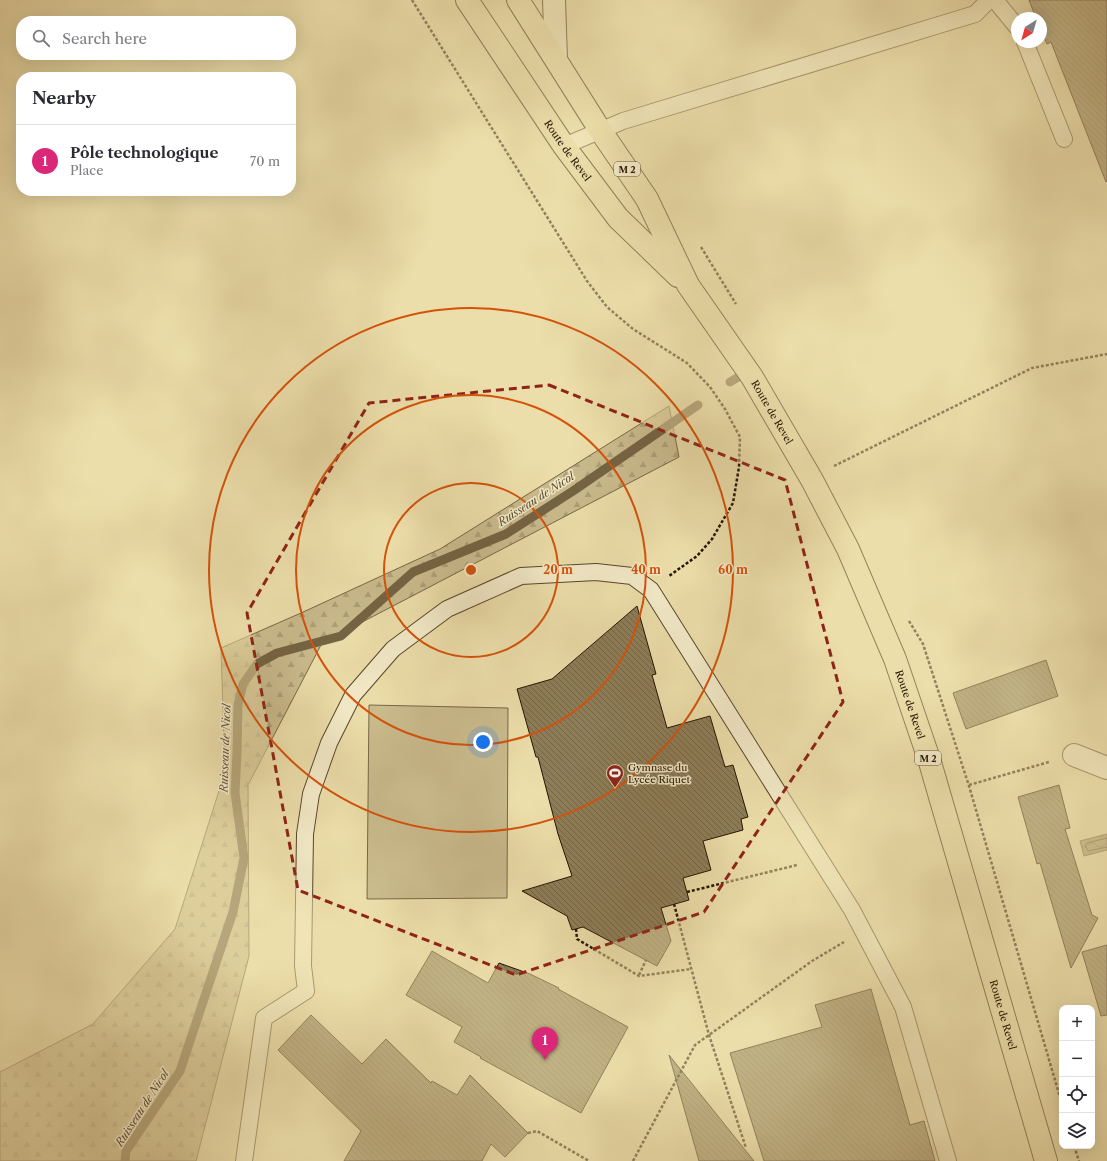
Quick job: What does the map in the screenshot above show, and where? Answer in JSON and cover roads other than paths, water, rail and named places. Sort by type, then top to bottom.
[{"type":"main road","name":"Route de Revel","points":[[468,0],[564,146],[618,218],[688,285]]},
{"type":"main road","name":"Route de Revel","points":[[518,0],[600,130],[647,200],[688,285],[750,373],[812,480],[848,549],[895,659],[929,759],[1046,1161]]},
{"type":"street","points":[[554,0],[556,59]]},
{"type":"street","points":[[1074,755],[1107,768]]},
{"type":"lane","points":[[564,146],[631,118],[975,14],[989,0]]},
{"type":"lane","points":[[995,0],[1011,20]]},
{"type":"lane","points":[[1027,48],[1064,139]]},
{"type":"lane","points":[[244,1161],[264,1018],[306,991],[303,966],[305,842],[311,794],[329,743],[353,695],[393,649],[446,610],[521,576],[596,572],[632,576],[652,590],[852,910],[903,1007],[948,1161]]},
{"type":"water","points":[[1107,834],[1107,850],[1084,856],[1080,841]]},
{"type":"waterway","name":"Ruisseau de Nicol","points":[[730,382],[740,376]]},
{"type":"waterway","name":"Ruisseau de Nicol","points":[[125,1161],[126,1151],[180,1071],[233,912],[244,858],[235,793],[238,705],[243,684],[257,664],[277,653],[341,636],[413,572],[506,534],[573,491],[698,405]]},
{"type":"place","name":"Gymnase du Lycée Riquet","points":[[615,788]]},
{"type":"place","name":"Pôle technologique","points":[[545,1060]]}]
